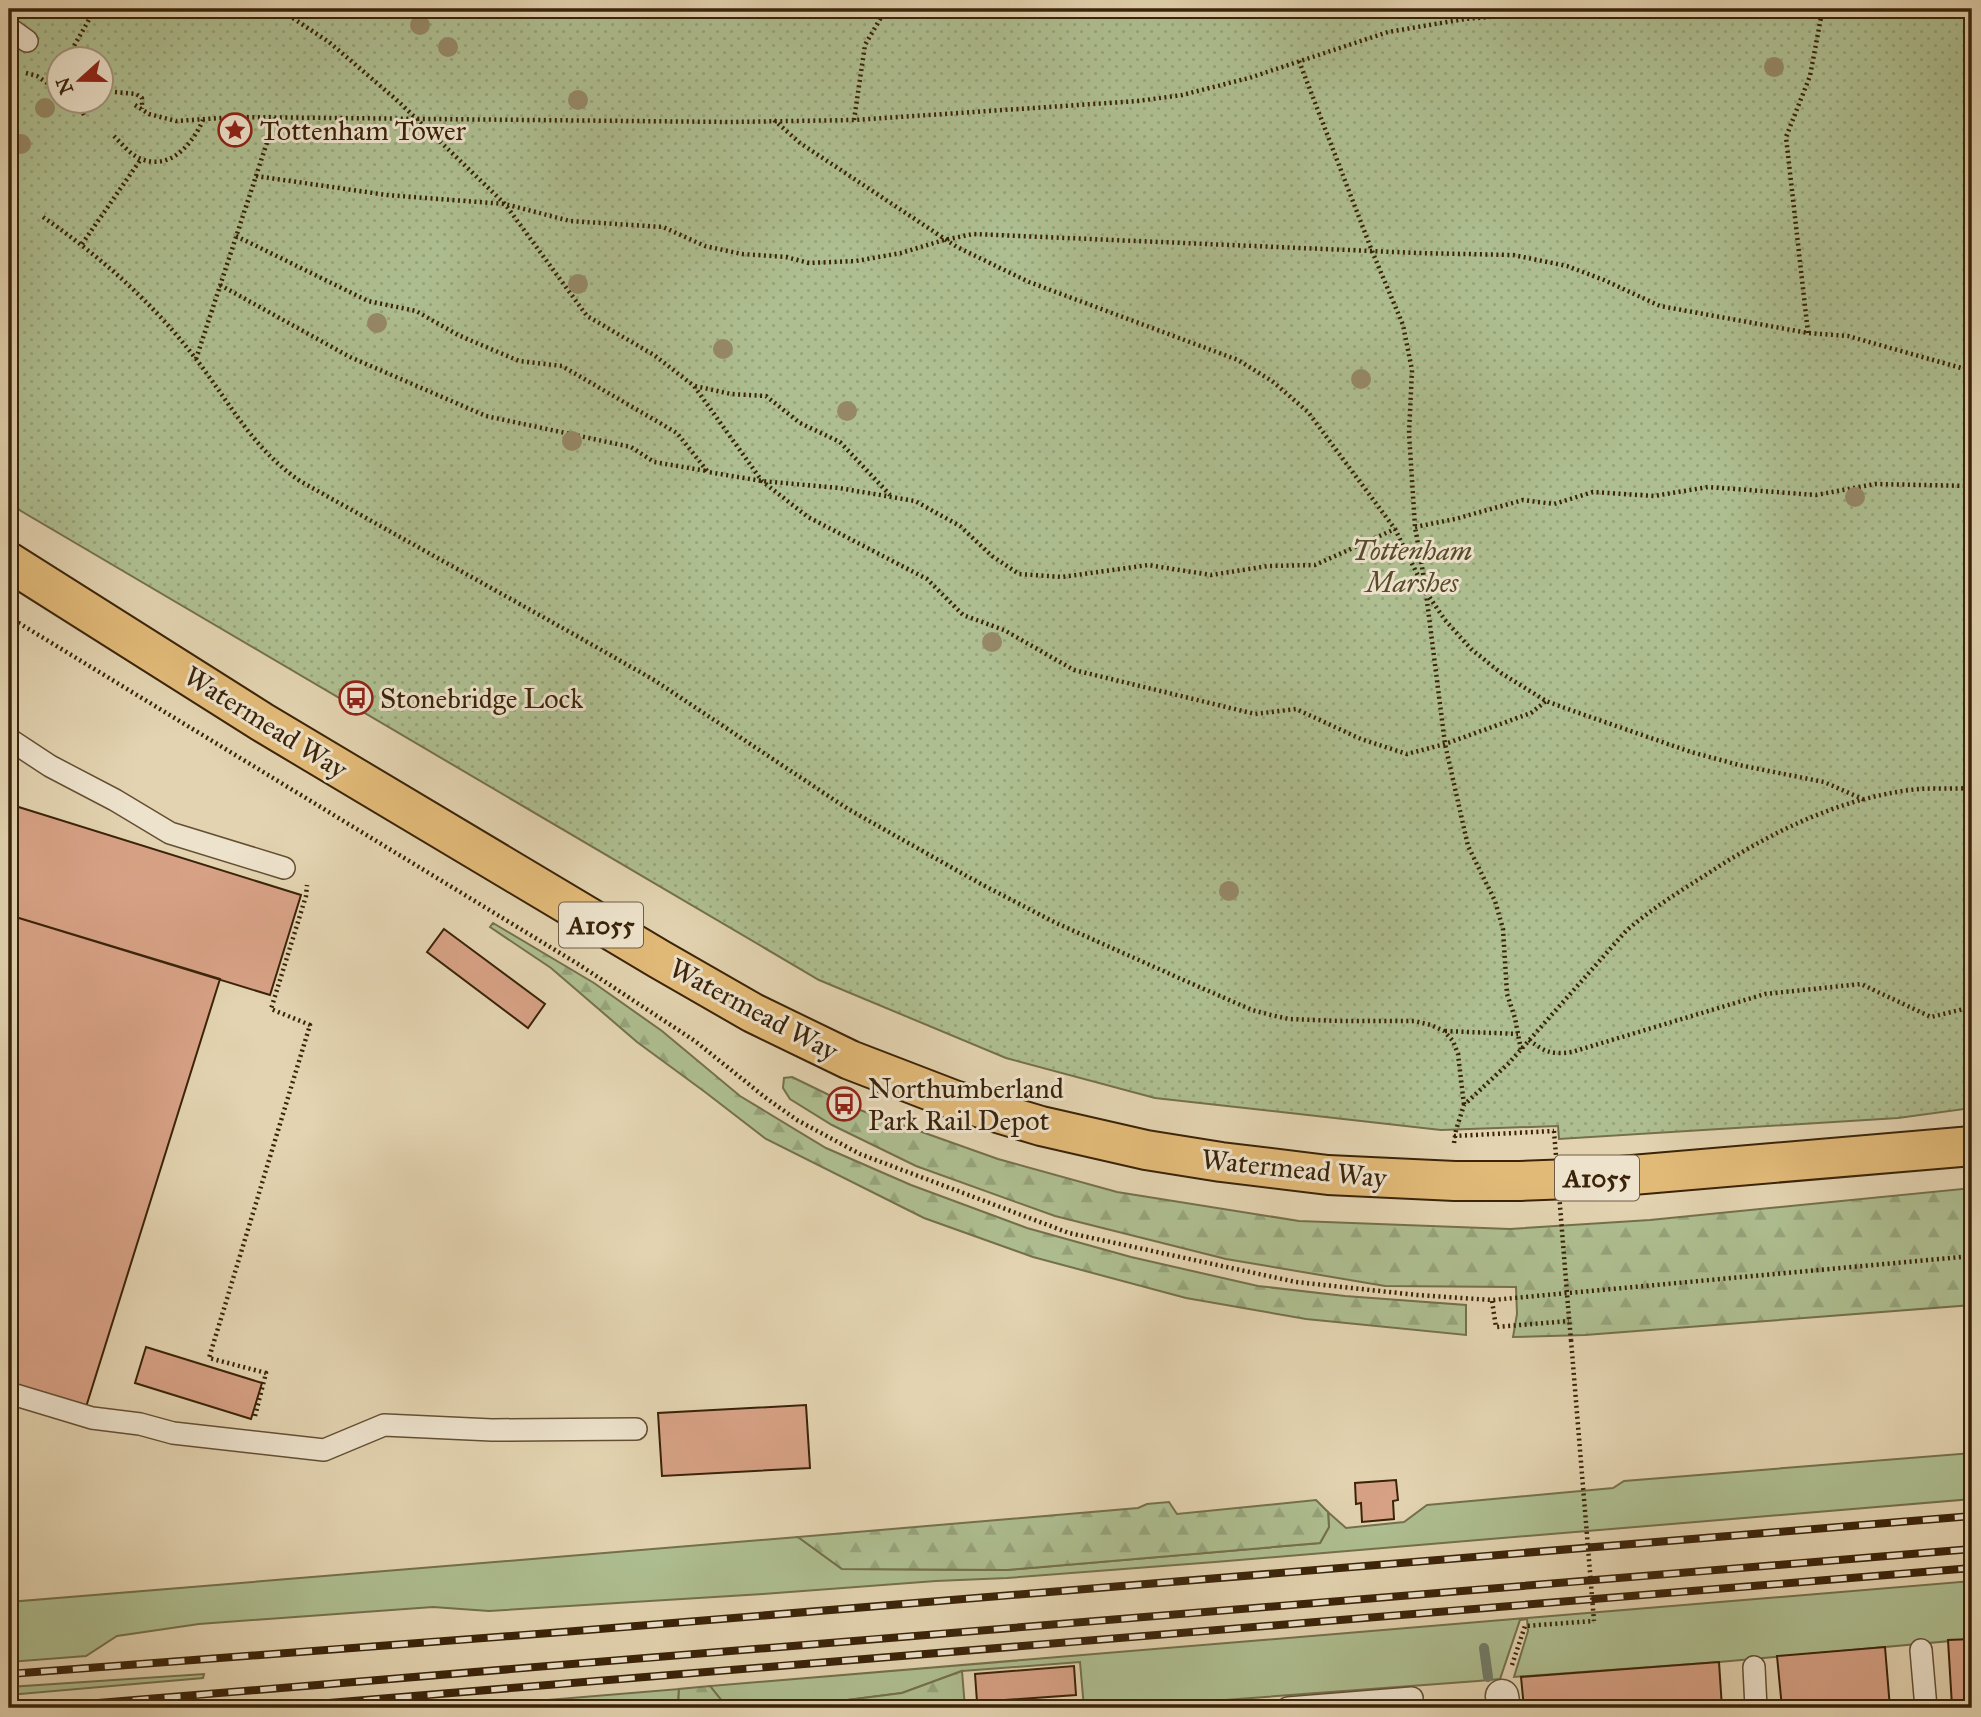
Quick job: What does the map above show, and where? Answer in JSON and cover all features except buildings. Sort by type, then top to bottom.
[{"type":"main road","name":"Watermead Way","points":[[9,562],[274,729],[753,1013],[850,1060],[954,1100],[1041,1126],[1146,1150],[1221,1162],[1328,1175],[1455,1181],[1597,1178],[1972,1146]]},
{"type":"lane","points":[[9,28],[27,41]]},
{"type":"lane","points":[[9,739],[50,766],[170,833],[284,868]]},
{"type":"lane","points":[[9,1393],[92,1418],[140,1424],[173,1433],[324,1450],[384,1425],[492,1430],[636,1429]]},
{"type":"lane","points":[[1921,1650],[1926,1708]]},
{"type":"lane","points":[[1754,1667],[1756,1708]]},
{"type":"lane","points":[[1288,1708],[1412,1698]]},
{"type":"path","points":[[74,46],[95,9]]},
{"type":"path","points":[[279,9],[328,43],[418,120],[505,204],[587,316],[654,355],[694,386],[762,481],[808,517],[927,579],[963,615],[1004,630],[1074,670],[1255,714],[1296,709],[1361,739],[1407,754],[1445,744],[1531,712],[1546,701]]},
{"type":"path","points":[[854,120],[865,45],[886,9]]},
{"type":"path","points":[[135,105],[162,119],[176,121],[235,117],[656,122],[854,120],[1138,102],[1182,95],[1249,78],[1388,32],[1465,19],[1602,11],[1972,15]]},
{"type":"path","points":[[1808,333],[1786,137],[1810,76],[1822,12]]},
{"type":"path","points":[[1299,61],[1403,325],[1412,370],[1409,433],[1415,527],[1445,744],[1468,846],[1495,901],[1503,929],[1507,994],[1521,1050]]},
{"type":"path","points":[[26,73],[46,82]]},
{"type":"path","points":[[116,92],[136,94],[142,98],[142,110]]},
{"type":"path","points":[[196,359],[275,118]]},
{"type":"path","points":[[114,136],[141,159],[159,162],[179,153],[195,137],[203,120]]},
{"type":"path","points":[[774,120],[800,143],[944,240],[1029,282],[1238,360],[1272,381],[1308,412],[1395,529],[1426,592],[1445,620],[1471,649],[1501,673],[1546,701],[1691,752],[1739,765],[1824,782],[1864,800]]},
{"type":"path","points":[[82,244],[141,159]]},
{"type":"path","points":[[256,176],[387,195],[505,204],[570,221],[663,227],[705,246],[742,254],[786,257],[809,263],[856,261],[901,253],[973,234],[1513,255],[1567,267],[1604,280],[1660,306],[1808,333],[1848,336],[1972,371]]},
{"type":"path","points":[[43,217],[82,244],[147,302],[196,359],[253,439],[281,468],[399,538],[654,680],[848,809],[981,884],[1056,923],[1252,1010],[1289,1019],[1414,1021],[1444,1031],[1518,1034]]},
{"type":"path","points":[[236,236],[368,301],[416,311],[457,335],[519,360],[562,366],[677,433],[708,472]]},
{"type":"path","points":[[220,285],[350,358],[486,416],[631,447],[653,462],[762,481],[839,488],[915,501],[960,526],[992,556],[1018,574],[1062,577],[1148,565],[1211,575],[1269,566],[1315,565],[1395,529]]},
{"type":"path","points":[[694,386],[730,394],[766,396],[800,423],[840,442],[891,497]]},
{"type":"path","points":[[1415,527],[1522,500],[1554,503],[1593,492],[1654,496],[1707,487],[1816,495],[1875,484],[1972,486]]},
{"type":"path","name":"Watermead Way","points":[[9,617],[578,964],[695,1041],[797,1120],[860,1154],[1069,1233],[1296,1282],[1492,1300],[1972,1256]]},
{"type":"path","points":[[1464,1105],[1521,1050],[1626,931],[1642,917],[1722,864],[1773,834],[1817,814],[1864,800],[1920,789],[1972,788]]},
{"type":"path","points":[[247,1442],[266,1373],[209,1358],[310,1025],[271,1009],[306,896],[307,883],[284,868]]},
{"type":"path","points":[[1529,1040],[1547,1052],[1572,1052],[1765,993],[1861,984],[1931,1017],[1972,1007]]},
{"type":"path","points":[[1444,1031],[1453,1041],[1458,1054],[1464,1105],[1454,1136],[1455,1181]]},
{"type":"path","points":[[1454,1136],[1554,1131],[1594,1621],[1525,1626],[1503,1702]]},
{"type":"path","points":[[1492,1300],[1496,1327],[1569,1321]]},
{"type":"green space","name":"Tottenham Marshes","points":[[9,9],[1972,9],[1972,1108],[1898,1118],[1559,1139],[1558,1126],[1441,1130],[1155,1098],[1006,1058],[819,980],[9,502]]},
{"type":"green space","points":[[493,923],[594,983],[662,1031],[740,1096],[826,1148],[911,1185],[1027,1228],[1131,1257],[1258,1286],[1466,1305],[1466,1335],[1306,1319],[1186,1298],[1033,1257],[924,1218],[766,1139],[637,1042],[551,968],[490,927]]},
{"type":"green space","points":[[792,1077],[860,1110],[998,1159],[1117,1192],[1299,1221],[1510,1229],[1650,1220],[1972,1188],[1972,1305],[1585,1335],[1513,1337],[1517,1314],[1516,1287],[1385,1286],[1226,1259],[1055,1216],[916,1166],[832,1125],[790,1099],[783,1088],[784,1078]]},
{"type":"green space","points":[[1972,1453],[1972,1499],[1007,1578],[489,1611],[433,1607],[199,1624],[117,1636],[86,1656],[9,1662],[9,1602],[798,1537],[842,1569],[1007,1570],[1320,1543],[1329,1527],[1328,1512],[1346,1528],[1404,1522],[1427,1505],[1613,1488],[1624,1481]]},
{"type":"green space","points":[[1316,1500],[1328,1512],[1329,1527],[1320,1543],[1007,1570],[842,1569],[798,1537],[1138,1508],[1147,1504],[1169,1502],[1177,1514]]},
{"type":"green space","points":[[1972,1581],[1972,1639],[1719,1662],[1514,1677],[1528,1631],[1527,1619],[1520,1620],[1500,1679],[1478,1681],[1118,1708],[1084,1708],[1080,1662],[962,1671],[902,1693],[816,1704],[726,1706],[710,1686]]},
{"type":"green space","points":[[962,1671],[965,1708],[678,1708],[679,1689],[710,1686],[726,1706],[816,1704],[902,1693]]},
{"type":"green space","points":[[204,1674],[203,1678],[9,1695],[9,1687]]},
{"type":"green space","points":[[679,1689],[678,1708],[451,1708]]},
{"type":"waterway","points":[[1484,1648],[1488,1677]]},
{"type":"railway","points":[[9,1674],[563,1632],[1972,1516]]},
{"type":"railway","points":[[37,1708],[1972,1549]]},
{"type":"railway","points":[[268,1708],[1972,1568]]},
{"type":"place","name":"Tottenham Tower","points":[[235,130]]},
{"type":"place","name":"Stonebridge Lock","points":[[356,698]]},
{"type":"place","name":"Northumberland Park Rail Depot","points":[[844,1104]]}]
